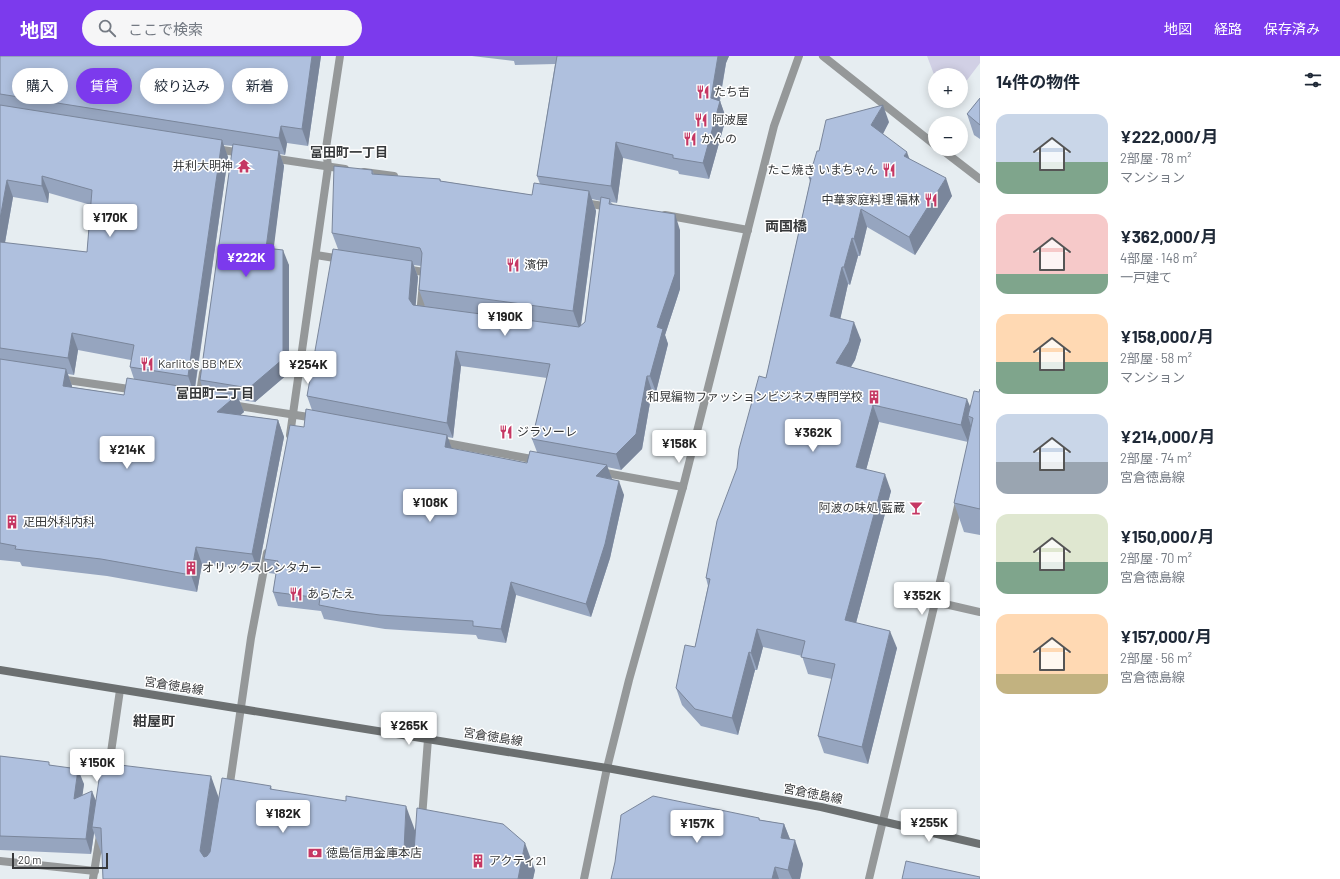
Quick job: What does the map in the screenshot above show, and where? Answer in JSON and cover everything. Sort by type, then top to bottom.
[{"type":"main road","name":"宮倉徳島線","points":[[0,670],[607,768],[821,807],[980,844]]},
{"type":"street","points":[[288,444],[294,414],[328,167],[326,148],[340,56]]},
{"type":"street","points":[[584,879],[607,768],[629,680],[683,487],[774,126],[799,56]]},
{"type":"street","points":[[823,56],[928,139]]},
{"type":"street","points":[[211,148],[234,156],[250,154]]},
{"type":"street","points":[[950,156],[980,179]]},
{"type":"street","points":[[266,157],[406,178]]},
{"type":"street","points":[[579,203],[602,210],[617,208]]},
{"type":"street","points":[[655,214],[748,230]]},
{"type":"street","points":[[316,255],[347,260]]},
{"type":"street","points":[[393,267],[424,272],[420,315],[428,316]]},
{"type":"street","points":[[199,400],[204,361]]},
{"type":"street","points":[[54,378],[145,392]]},
{"type":"street","points":[[221,403],[325,420]]},
{"type":"street","points":[[433,440],[548,462]]},
{"type":"street","points":[[595,471],[683,487]]},
{"type":"street","points":[[869,879],[960,497]]},
{"type":"street","points":[[228,795],[251,638],[268,548]]},
{"type":"street","points":[[936,602],[980,612]]},
{"type":"street","points":[[106,787],[120,690]]},
{"type":"street","points":[[422,823],[428,739]]},
{"type":"street","points":[[0,861],[94,875],[101,825]]},
{"type":"shaded area","points":[[927,56],[980,56],[980,63],[968,79],[968,68],[932,68]]},
{"type":"building","points":[[0,56],[312,56],[302,129],[281,126],[279,138],[63,104],[68,104],[68,68],[12,68],[12,96],[0,94]]},
{"type":"building","points":[[557,56],[718,56],[711,98],[720,101],[703,163],[673,158],[673,155],[616,142],[611,186],[537,176]]},
{"type":"building","points":[[980,98],[980,125],[967,114]]},
{"type":"building","points":[[0,105],[222,140],[188,376],[130,367],[134,345],[72,333],[68,358],[0,348],[0,242],[87,252],[92,190],[42,176],[42,186],[7,180],[0,219]]},
{"type":"building","points":[[883,105],[871,125],[907,152],[904,156],[946,178],[909,237],[861,209],[854,239],[852,238],[844,267],[842,267],[830,316],[854,322],[849,342],[836,363],[967,399],[961,425],[873,405],[856,467],[885,474],[845,620],[890,631],[862,747],[818,736],[835,664],[801,657],[805,641],[757,629],[751,653],[749,652],[732,718],[695,709],[676,688],[685,645],[695,647],[710,579],[706,578],[717,521],[737,468],[739,449],[759,376],[766,378],[811,178],[809,178],[817,151],[819,151],[826,120]]},
{"type":"building","points":[[233,144],[279,151],[266,248],[283,250],[283,359],[249,388],[200,380]]},
{"type":"building","points":[[334,166],[372,170],[372,174],[440,179],[440,181],[532,195],[534,183],[589,191],[573,311],[419,290],[422,253],[420,248],[332,233]]},
{"type":"building","points":[[601,197],[610,199],[609,204],[675,214],[675,274],[657,327],[663,329],[650,376],[647,376],[636,434],[616,454],[532,439],[550,364],[456,351],[447,423],[307,396],[333,249],[412,261],[409,299],[413,305],[579,327],[585,322]]},
{"type":"building","points":[[0,359],[66,369],[63,386],[124,395],[127,378],[237,395],[217,412],[278,420],[252,554],[196,547],[191,575],[101,559],[15,549],[16,546],[0,543]]},
{"type":"building","points":[[980,389],[980,509],[954,503],[973,418],[968,416],[974,391],[979,392]]},
{"type":"building","points":[[306,409],[447,435],[445,447],[527,463],[530,451],[607,465],[596,476],[619,481],[605,544],[586,604],[511,582],[501,629],[473,626],[473,621],[380,615],[350,611],[319,605],[320,598],[273,592],[278,561],[264,559],[290,425],[304,427]]},
{"type":"building","points":[[0,756],[49,762],[49,765],[78,769],[74,799],[92,791],[86,839],[0,836]]},
{"type":"building","points":[[120,765],[211,776],[200,851],[204,857],[210,852],[222,778],[271,786],[270,789],[346,801],[346,796],[406,806],[404,851],[408,857],[412,856],[414,852],[417,808],[503,824],[525,843],[518,879],[103,879],[101,828],[92,827],[100,773]]},
{"type":"building","points":[[653,796],[759,818],[759,820],[784,824],[781,838],[795,840],[788,870],[775,867],[772,879],[611,879],[615,862],[621,815]]},
{"type":"building","points":[[906,861],[980,877],[980,879],[902,879]]},
{"type":"place","name":"たち吉","points":[[703,92]]},
{"type":"place","name":"阿波屋","points":[[701,120]]},
{"type":"place","name":"かんの","points":[[690,139]]},
{"type":"place","name":"井利大明神","points":[[244,166]]},
{"type":"place","name":"たこ焼き いまちゃん","points":[[889,170]]},
{"type":"place","name":"中華家庭料理 福林","points":[[931,200]]},
{"type":"place","name":"濱伊","points":[[513,265]]},
{"type":"place","name":"Karlito's BB MEX","points":[[147,364]]},
{"type":"place","name":"和晃編物ファッションビジネス専門学校","points":[[874,397]]},
{"type":"place","name":"ジラソーレ","points":[[506,432]]},
{"type":"place","name":"阿波の味処 藍蔵","points":[[916,508]]},
{"type":"place","name":"疋田外科内科","points":[[12,522]]},
{"type":"place","name":"オリックスレンタカー","points":[[191,568]]},
{"type":"place","name":"あらたえ","points":[[296,594]]},
{"type":"place","name":"徳島信用金庫本店","points":[[315,853]]},
{"type":"place","name":"アクティ21","points":[[478,861]]},
{"type":"district","name":"富田町一丁目","points":[[349,152]]},
{"type":"district","name":"両国橋","points":[[786,226]]},
{"type":"district","name":"富田町二丁目","points":[[215,393]]},
{"type":"district","name":"紺屋町","points":[[154,721]]}]
